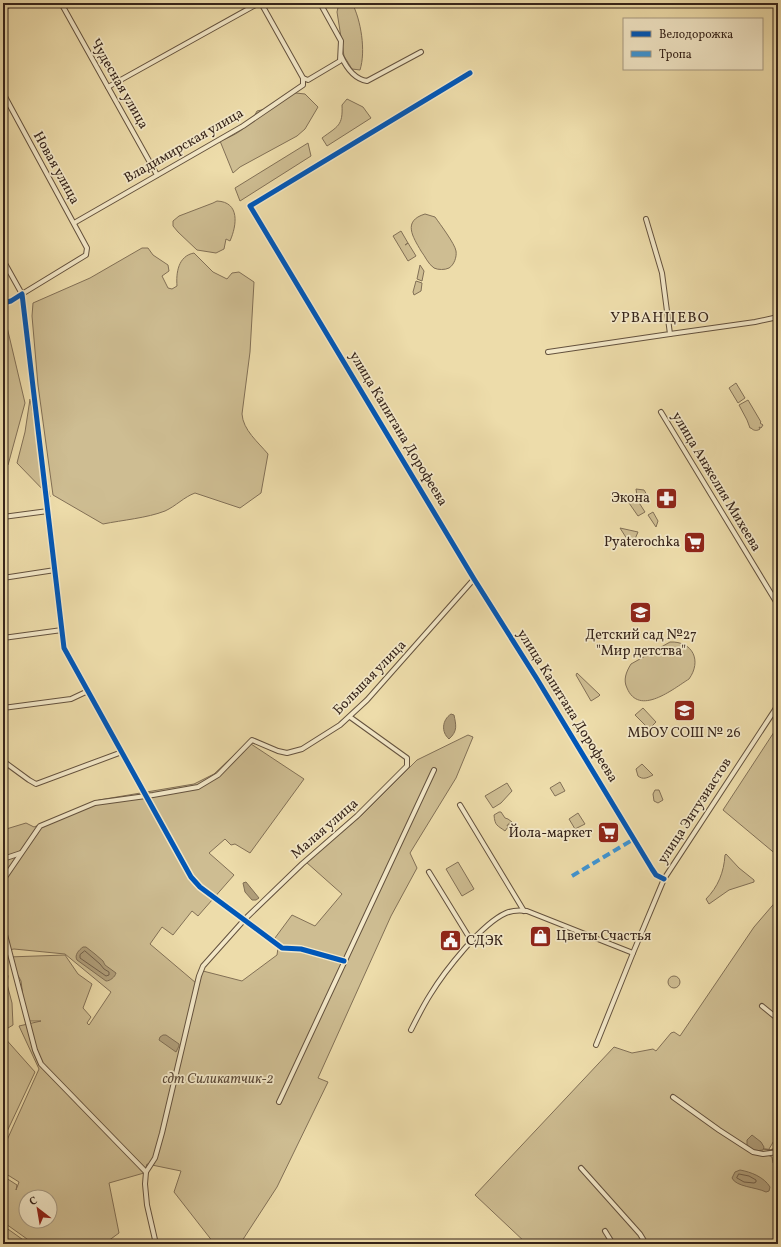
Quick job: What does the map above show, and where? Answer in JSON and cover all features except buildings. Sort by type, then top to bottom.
[{"type":"street","points":[[3,8],[13,3]]},
{"type":"street","name":"Чудесная улица","points":[[61,3],[157,175]]},
{"type":"street","points":[[108,87],[260,3],[303,78],[308,80],[340,61],[341,41],[320,3]]},
{"type":"street","points":[[340,56],[353,74],[361,80],[367,81],[421,52]]},
{"type":"street","name":"улица Капитана Дорофеева","points":[[470,73],[250,206],[474,579],[537,679],[652,869],[656,875],[664,879]]},
{"type":"street","name":"Владимирская улица","points":[[74,223],[243,126],[303,85],[303,78]]},
{"type":"street","name":"Новая улица","points":[[3,93],[74,223],[86,248],[86,255],[22,294]]},
{"type":"street","points":[[646,219],[662,273],[670,334]]},
{"type":"street","points":[[3,260],[22,294],[64,648],[192,877],[200,887],[282,948],[301,949],[344,960]]},
{"type":"street","points":[[3,303],[11,301],[22,294]]},
{"type":"street","points":[[548,352],[755,322],[778,317]]},
{"type":"street","name":"улица Анжелия Михеева","points":[[661,412],[778,605]]},
{"type":"street","points":[[3,517],[48,511]]},
{"type":"street","points":[[3,578],[55,570]]},
{"type":"street","name":"Большая улица","points":[[147,796],[198,787],[218,775],[252,740],[278,751],[287,753],[296,751],[340,725],[350,717],[437,623],[474,579]]},
{"type":"street","points":[[3,638],[62,630]]},
{"type":"street","points":[[3,708],[71,699],[88,692]]},
{"type":"street","name":"улица Энтузиастов","points":[[596,1045],[664,879],[778,705]]},
{"type":"street","name":"Малая улица","points":[[146,1172],[155,1158],[162,1133],[199,976],[203,966],[245,919],[302,864],[357,816],[407,766],[407,758],[350,717]]},
{"type":"street","points":[[3,762],[36,784],[122,752]]},
{"type":"street","points":[[279,1102],[434,770]]},
{"type":"street","points":[[3,880],[40,826],[95,803],[147,796]]},
{"type":"street","points":[[460,805],[524,911]]},
{"type":"street","points":[[3,859],[22,853]]},
{"type":"street","points":[[429,872],[472,942]]},
{"type":"street","points":[[411,1030],[429,995],[446,971],[472,942],[499,917],[514,910],[524,911],[633,953]]},
{"type":"street","points":[[3,927],[35,1050],[41,1064],[146,1172],[146,1205],[156,1244]]},
{"type":"street","points":[[762,1006],[778,1020]]},
{"type":"street","points":[[673,1097],[753,1152],[763,1154],[778,1152]]},
{"type":"street","points":[[581,1168],[640,1234],[646,1244]]},
{"type":"street","points":[[605,1231],[613,1244]]},
{"type":"green space","points":[[339,3],[352,3],[358,18],[362,36],[363,54],[360,70],[352,69],[344,56],[337,12]]},
{"type":"green space","points":[[286,94],[305,94],[318,107],[305,129],[297,136],[240,167],[233,173],[220,141],[242,130],[251,122],[257,111],[266,109]]},
{"type":"green space","points":[[347,99],[363,107],[371,118],[327,146],[322,138],[336,128],[340,122],[342,117],[342,105]]},
{"type":"green space","points":[[308,143],[311,156],[240,201],[235,188]]},
{"type":"green space","points":[[217,201],[230,205],[235,215],[234,228],[230,241],[226,239],[224,249],[216,253],[197,250],[173,226],[173,221],[179,216]]},
{"type":"green space","points":[[425,214],[435,217],[455,248],[456,258],[454,263],[449,268],[434,268],[427,260],[415,240],[411,230],[412,225],[418,217]]},
{"type":"green space","points":[[401,231],[416,256],[408,261],[393,236]]},
{"type":"green space","points":[[142,248],[148,248],[153,255],[168,265],[169,271],[162,276],[168,288],[172,289],[177,286],[177,276],[181,261],[194,253],[213,272],[227,279],[232,273],[239,272],[254,282],[250,352],[242,414],[248,431],[268,454],[261,493],[240,508],[195,493],[165,511],[143,517],[103,524],[53,495],[38,385],[32,316],[33,303],[90,278]]},
{"type":"green space","points":[[420,265],[424,271],[422,281],[417,279]]},
{"type":"green space","points":[[416,281],[422,283],[421,291],[414,295],[413,292]]},
{"type":"green space","points":[[7,327],[25,403],[8,465],[3,463],[3,328]]},
{"type":"green space","points":[[736,383],[745,398],[738,403],[729,388]]},
{"type":"green space","points":[[30,399],[50,497],[17,463],[25,432]]},
{"type":"green space","points":[[748,400],[761,422],[760,423],[763,425],[761,428],[759,427],[760,429],[758,430],[750,428],[739,405]]},
{"type":"green space","points":[[636,489],[644,490],[647,495],[648,503],[637,495]]},
{"type":"green space","points":[[636,498],[645,512],[638,516],[629,503]]},
{"type":"green space","points":[[653,512],[658,521],[656,527],[648,515]]},
{"type":"green space","points":[[620,528],[638,532],[635,543],[627,539]]},
{"type":"green space","points":[[670,642],[684,645],[693,653],[695,665],[689,679],[666,694],[648,701],[640,700],[632,696],[625,682],[626,673],[631,664]]},
{"type":"green space","points":[[577,673],[600,695],[599,696],[591,701],[576,675]]},
{"type":"green space","points":[[643,708],[656,722],[649,729],[635,715]]},
{"type":"green space","points":[[778,726],[778,856],[723,810]]},
{"type":"green space","name":"сдт Силикатчик-2","points":[[468,735],[473,737],[456,778],[410,853],[417,868],[391,916],[318,1078],[328,1082],[277,1187],[240,1244],[216,1244],[213,1242],[174,1192],[181,1171],[147,1164],[144,1173],[109,1183],[119,1233],[104,1244],[34,1244],[6,1224],[5,1227],[29,1244],[3,1244],[3,1176],[17,1185],[16,1190],[19,1182],[3,1172],[3,1149],[39,1069],[19,1026],[41,1021],[26,1021],[21,981],[8,957],[65,955],[78,974],[92,984],[83,1008],[91,1017],[87,1023],[89,1025],[111,992],[65,954],[14,949],[3,951],[3,830],[26,823],[34,827],[99,800],[194,784],[214,774],[248,742],[304,779],[250,853],[235,844],[231,845],[225,839],[209,853],[234,875],[198,916],[192,911],[173,935],[162,927],[150,944],[196,983],[203,971],[242,981],[277,955],[278,948],[272,942],[292,915],[315,926],[342,894],[306,862],[362,815],[417,760]]},
{"type":"green space","points":[[642,764],[653,775],[645,778],[638,776],[636,769]]},
{"type":"green space","points":[[560,782],[565,791],[555,796],[550,788]]},
{"type":"green space","points":[[507,783],[512,791],[501,803],[493,808],[485,796]]},
{"type":"green space","points":[[655,790],[659,790],[663,800],[658,803],[654,801],[653,794]]},
{"type":"green space","points":[[501,812],[505,818],[512,822],[511,824],[509,823],[509,825],[507,825],[508,827],[505,831],[497,825],[495,821],[494,815]]},
{"type":"green space","points":[[578,813],[585,824],[575,829],[569,819]]},
{"type":"green space","points":[[726,854],[739,868],[754,880],[754,882],[729,890],[709,904],[706,899],[720,879]]},
{"type":"green space","points":[[458,862],[474,889],[462,896],[446,869]]},
{"type":"green space","points":[[778,899],[778,1134],[766,1154],[772,1157],[773,1163],[778,1166],[778,1236],[774,1244],[527,1244],[475,1195],[614,1047],[632,1053],[653,1049],[656,1051],[671,1033],[674,1032],[680,1036],[754,927]]},
{"type":"green space","points":[[3,965],[8,976],[7,984],[12,1003],[13,1025],[3,1031]]},
{"type":"green space","points":[[672,976],[676,976],[680,982],[676,988],[672,988],[668,984],[668,980]]},
{"type":"green space","points":[[3,1036],[35,1072],[3,1140]]},
{"type":"water","points":[[451,714],[454,715],[456,728],[449,739],[444,730],[444,723]]},
{"type":"water","points":[[246,882],[259,898],[252,900],[245,892],[243,883]]},
{"type":"water","points":[[83,947],[86,947],[95,954],[103,961],[105,965],[116,973],[113,977],[106,981],[77,960],[77,954]]},
{"type":"water","points":[[163,1035],[166,1035],[179,1044],[176,1052],[159,1040]]},
{"type":"water","points":[[752,1135],[761,1142],[764,1147],[763,1150],[755,1151],[747,1145],[747,1140]]},
{"type":"water","points":[[740,1170],[753,1174],[764,1180],[770,1187],[769,1191],[766,1192],[734,1181],[732,1178],[735,1172]]},
{"type":"waterway","points":[[764,1149],[771,1150],[778,1147]]},
{"type":"marked path","points":[[572,876],[634,839]]},
{"type":"cycle path","points":[[470,73],[250,206],[474,579],[537,679],[652,869],[656,875],[664,879]]},
{"type":"cycle path","points":[[3,303],[11,301],[22,294],[64,648],[191,877],[200,887],[282,948],[301,949],[344,961]]},
{"type":"place","name":"Экона","points":[[666,498]]},
{"type":"place","name":"Pyaterochka","points":[[695,542]]},
{"type":"place","name":"Детский сад №27 \"Мир детства\"","points":[[641,613]]},
{"type":"place","name":"МБОУ СОШ № 26","points":[[684,711]]},
{"type":"place","name":"Йола-маркет","points":[[608,833]]},
{"type":"place","name":"Цветы Счастья","points":[[540,936]]},
{"type":"place","name":"СДЭК","points":[[450,941]]},
{"type":"district","name":"УРВАНЦЕВО","points":[[660,318]]}]
